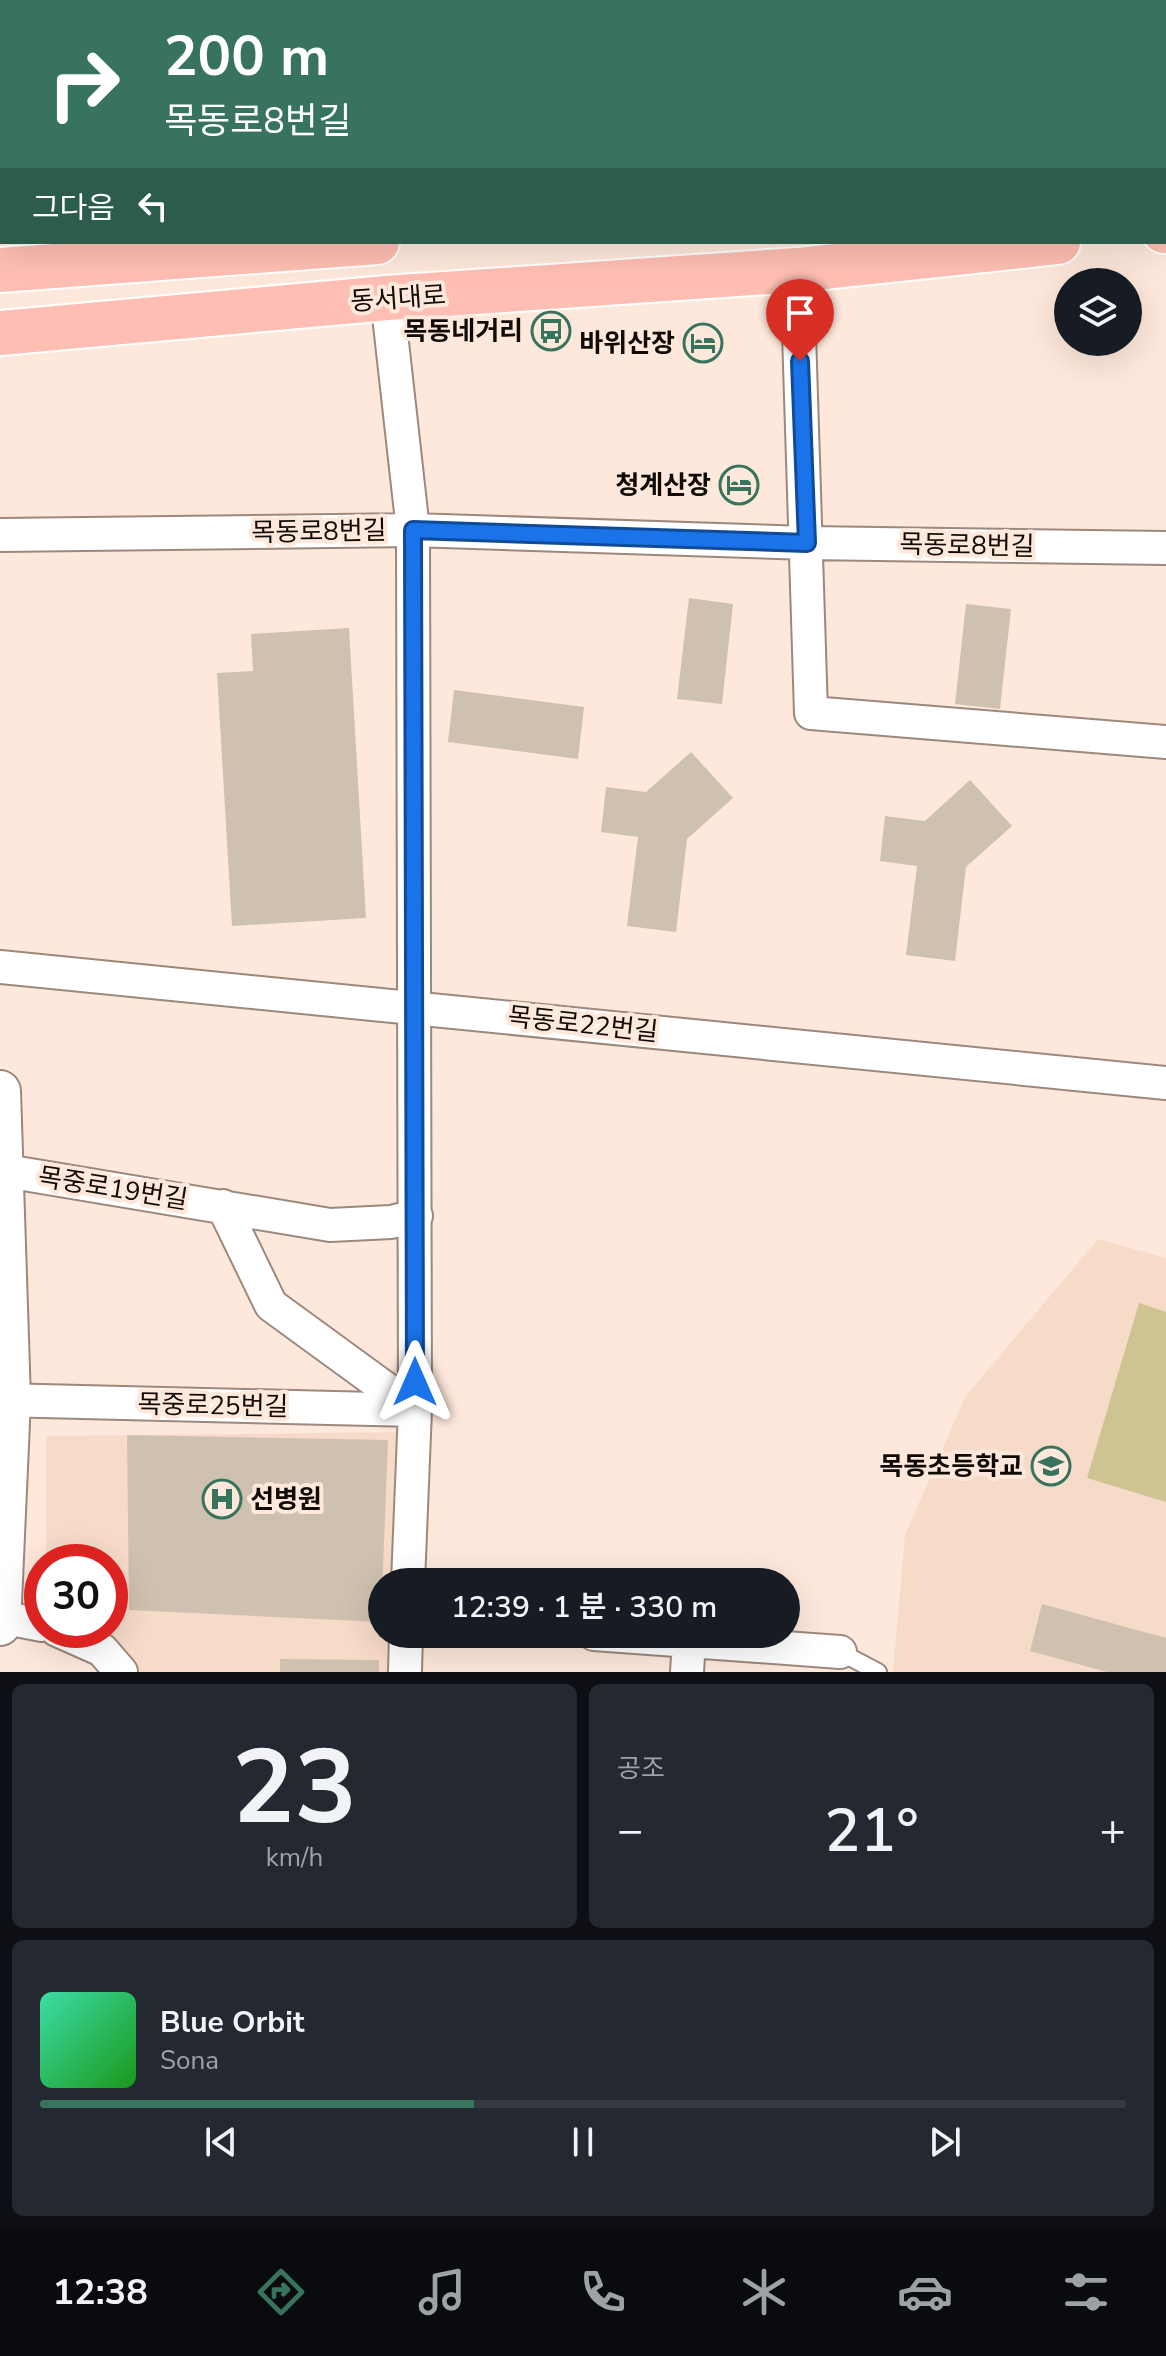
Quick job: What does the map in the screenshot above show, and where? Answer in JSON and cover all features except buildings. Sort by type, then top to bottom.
[{"type":"main road","points":[[0,270],[146,250],[319,244]]},
{"type":"main road","name":"동서대로","points":[[0,333],[387,298],[797,270],[1039,244]]},
{"type":"street","points":[[797,270],[811,713],[1166,742]]},
{"type":"street","points":[[387,298],[413,530],[416,1216],[415,1410],[409,1568]]},
{"type":"street","name":"목동로8번길","points":[[0,535],[413,530],[807,543],[1166,548]]},
{"type":"street","name":"목동로22번길","points":[[0,967],[1166,1083]]},
{"type":"street","points":[[0,1091],[5,1400],[0,1625]]},
{"type":"street","name":"목중로19번길","points":[[1,1170],[330,1225],[391,1222],[416,1216]]},
{"type":"street","name":"목중로19번길","points":[[223,1206],[271,1305],[415,1410]]},
{"type":"street","name":"목중로25번길","points":[[5,1400],[415,1410]]},
{"type":"street","points":[[0,1617],[24,1622]]},
{"type":"street","points":[[98,1648],[121,1672]]},
{"type":"street","points":[[405,1672],[406,1648]]},
{"type":"street","points":[[654,1648],[688,1656],[840,1652]]},
{"type":"lane","points":[[840,1652],[878,1672]]},
{"type":"shaded area","name":"목동초등학교","points":[[1098,1239],[1166,1258],[1166,1672],[893,1672],[905,1535],[965,1397]]},
{"type":"shaded area","points":[[1139,1303],[1166,1312],[1166,1502],[1087,1478]]},
{"type":"shaded area","name":"선병원","points":[[401,1432],[395,1568],[368,1568],[368,1648],[392,1648],[391,1672],[136,1672],[114,1648],[128,1648],[128,1544],[46,1544],[46,1436]]},
{"type":"place","name":"목동네거리","points":[[551,331]]},
{"type":"place","name":"바위산장","points":[[703,343]]},
{"type":"place","name":"청계산장","points":[[739,485]]},
{"type":"place","name":"목동초등학교","points":[[1051,1466]]},
{"type":"place","name":"선병원","points":[[222,1499]]},
{"type":"route","points":[[415,1382],[413,530],[807,543],[800,361]]}]
